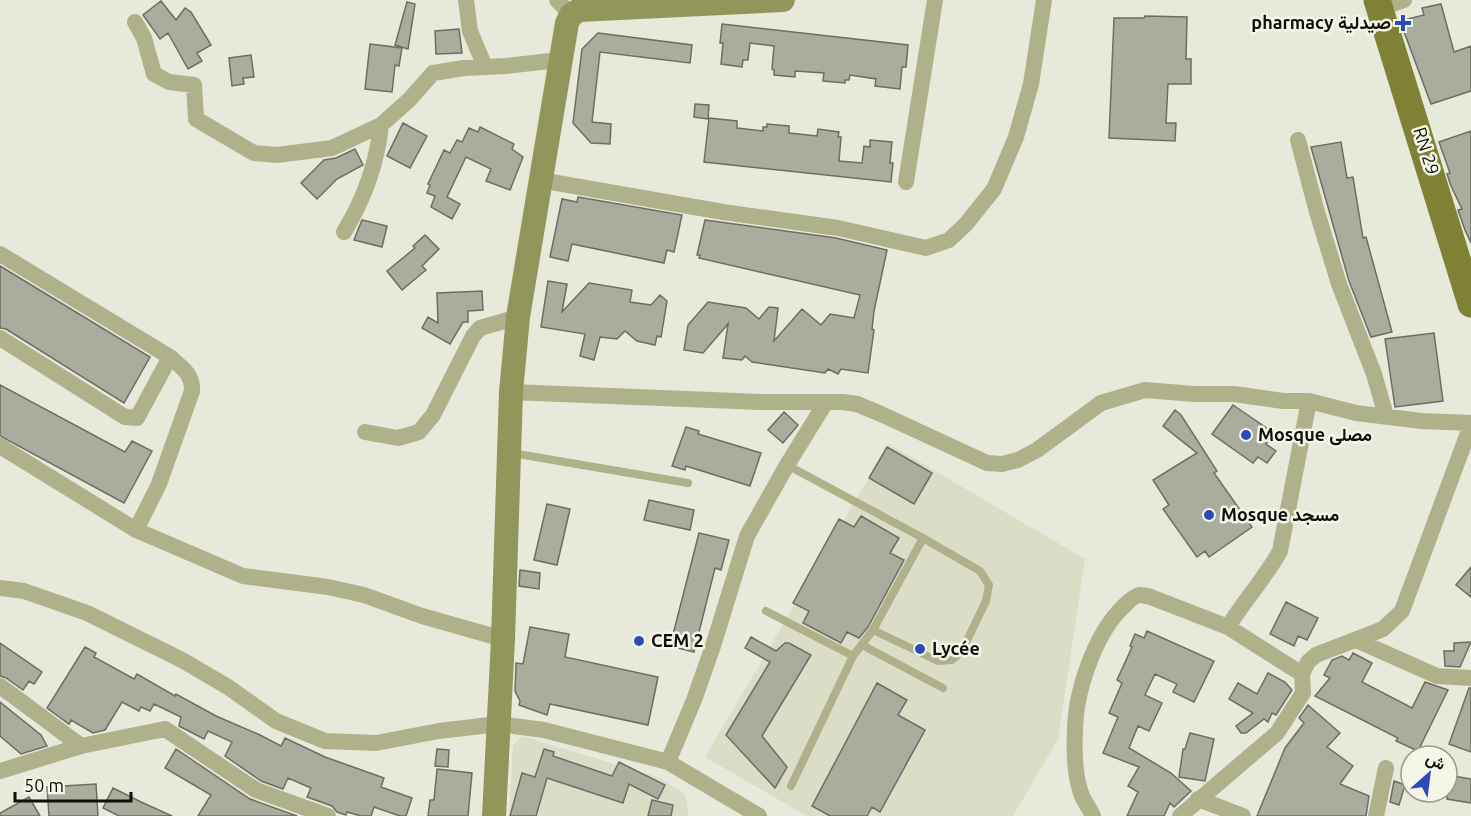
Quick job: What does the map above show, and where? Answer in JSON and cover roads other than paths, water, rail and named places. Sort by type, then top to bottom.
[{"type":"main road","name":"RN 29","points":[[1388,3],[1471,304]]},
{"type":"street","points":[[465,0],[470,31],[485,67]]},
{"type":"street","points":[[494,816],[503,639],[511,392],[518,317],[559,60],[567,23],[564,8],[579,10],[783,0]]},
{"type":"street","points":[[906,182],[935,0]]},
{"type":"street","points":[[540,180],[723,212],[838,228],[926,248],[949,240],[966,224],[994,189],[1016,137],[1031,84],[1044,0]]},
{"type":"street","points":[[135,22],[144,38],[154,74],[169,82],[194,85],[196,119],[254,153],[277,155],[332,148],[381,126],[434,73],[559,60]]},
{"type":"street","points":[[344,232],[360,206],[378,150],[381,126]]},
{"type":"street","points":[[1298,140],[1339,284],[1374,375],[1386,417]]},
{"type":"street","points":[[0,254],[170,357],[185,370],[193,381],[192,391],[159,484],[136,530]]},
{"type":"street","points":[[365,432],[398,438],[418,432],[433,415],[473,336],[480,328],[518,317]]},
{"type":"street","points":[[0,338],[125,417],[137,418],[170,357]]},
{"type":"street","points":[[511,392],[857,404],[987,463],[1002,464],[1018,460],[1037,450],[1101,403],[1145,390],[1234,394],[1283,401],[1309,401],[1356,413],[1422,422],[1471,424],[1402,611],[1383,630],[1316,655],[1308,662],[1302,674],[1303,693],[1277,733],[1180,816]]},
{"type":"street","points":[[1228,627],[1244,601],[1269,571],[1280,550],[1309,401]]},
{"type":"street","points":[[668,762],[694,700],[713,646],[747,536],[826,402]]},
{"type":"street","points":[[0,446],[136,530],[243,576],[328,587],[364,595],[422,616],[503,639]]},
{"type":"street","points":[[0,588],[24,591],[87,613],[182,660],[228,687],[276,721],[325,741],[376,743],[439,731],[498,724],[544,730],[668,762],[759,816]]},
{"type":"street","points":[[1093,816],[1082,795],[1077,768],[1074,731],[1078,702],[1088,665],[1105,632],[1119,610],[1138,595],[1148,596],[1228,627],[1302,674]]},
{"type":"street","points":[[1356,640],[1437,676],[1471,678]]},
{"type":"street","points":[[0,686],[81,746]]},
{"type":"street","points":[[0,771],[81,746],[165,729],[256,790],[328,816]]},
{"type":"street","points":[[1376,816],[1386,768]]},
{"type":"street","points":[[1198,799],[1243,816]]},
{"type":"lane","points":[[509,452],[688,483]]},
{"type":"lane","points":[[787,465],[923,538],[980,572],[989,585],[986,601],[962,651],[952,660],[938,661],[873,630]]},
{"type":"lane","points":[[791,786],[853,656],[873,630],[923,538]]},
{"type":"lane","points":[[766,611],[853,656]]},
{"type":"lane","points":[[862,645],[943,688]]},
{"type":"place","name":"pharmacy صيدلية","points":[[1403,23]]},
{"type":"place","name":"Mosque مصلى","points":[[1246,435]]},
{"type":"place","name":"Mosque مسجد","points":[[1209,515]]},
{"type":"place","name":"CEM 2","points":[[639,641]]},
{"type":"place","name":"Lycée","points":[[920,649]]}]
